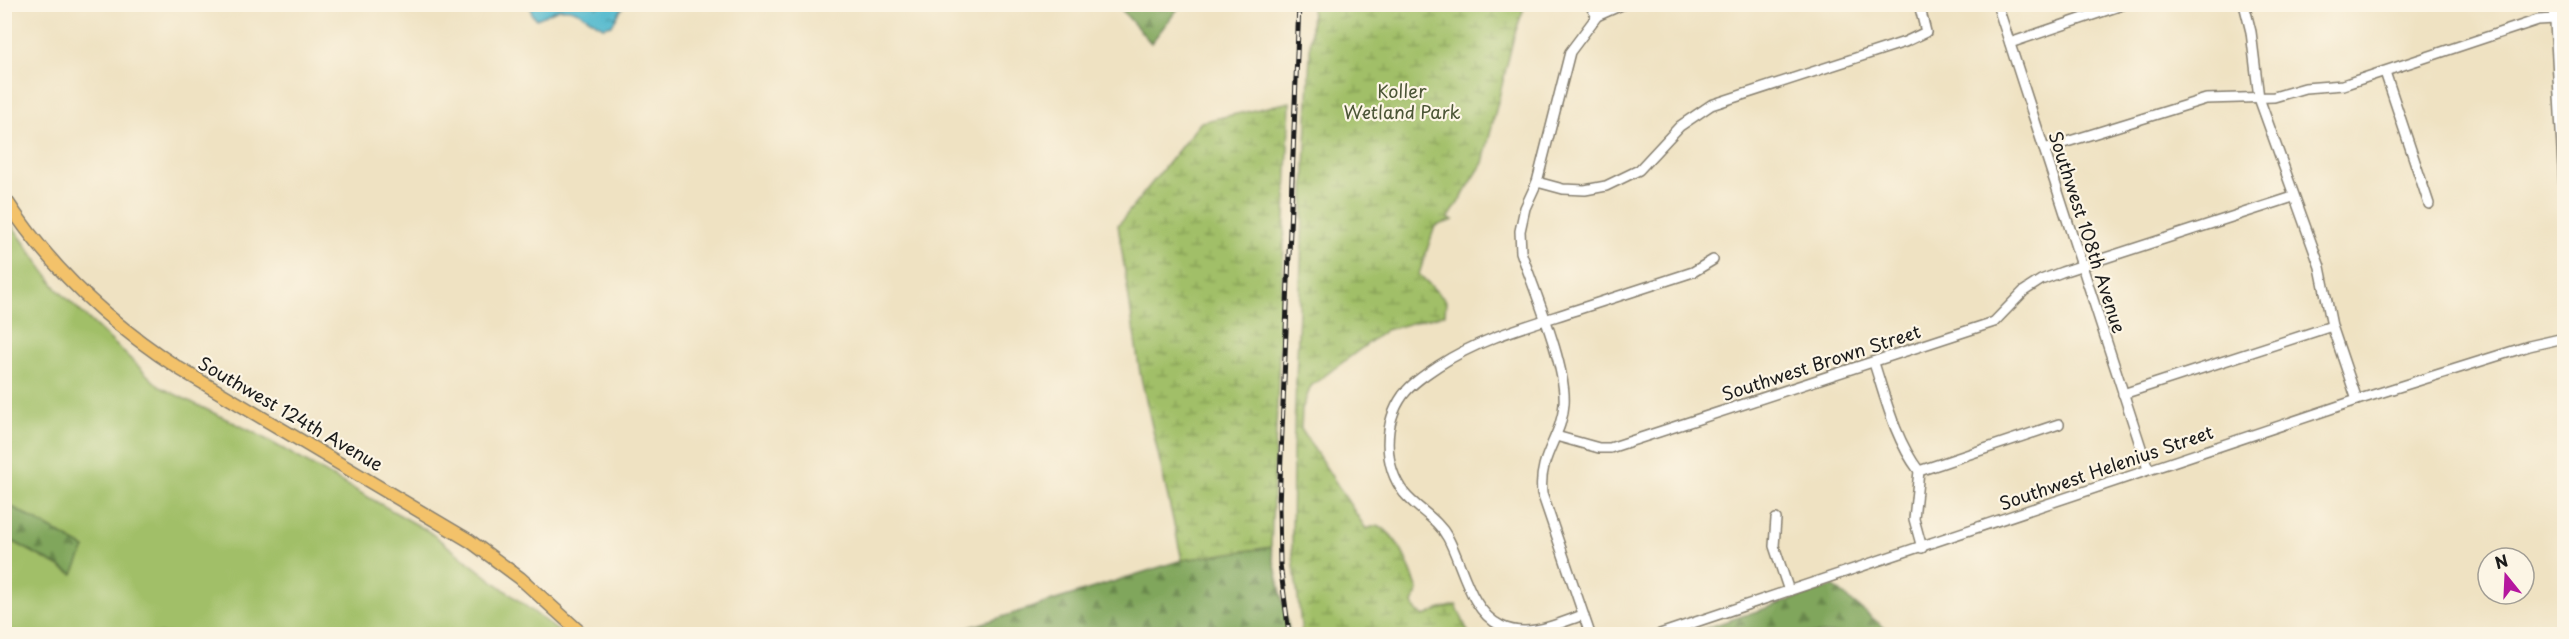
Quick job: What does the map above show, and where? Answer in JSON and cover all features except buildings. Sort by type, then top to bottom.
[{"type":"main road","name":"Southwest 124th Avenue","points":[[4,197],[27,230],[76,286],[141,343],[180,369],[470,541],[520,579],[582,634]]},
{"type":"street","points":[[1589,4],[1598,16]]},
{"type":"street","points":[[1590,634],[1542,493],[1541,481],[1545,457],[1562,420],[1564,384],[1521,252],[1520,231],[1525,208],[1537,182],[1570,52],[1598,16],[1624,4]]},
{"type":"street","points":[[1537,182],[1563,189],[1585,190],[1606,186],[1639,170],[1680,126],[1711,105],[1905,42],[1926,32],[1919,4]]},
{"type":"street","name":"Southwest 108th Avenue","points":[[1997,4],[2148,469]]},
{"type":"street","points":[[2244,4],[2252,32],[2259,98],[2320,267],[2332,326],[2357,400]]},
{"type":"street","points":[[2554,4],[2565,186]]},
{"type":"street","points":[[2010,42],[2122,5]]},
{"type":"street","points":[[2044,149],[2206,99],[2274,97],[2305,88],[2334,87],[2538,20],[2555,19]]},
{"type":"street","points":[[2385,72],[2429,204]]},
{"type":"street","name":"Southwest Brown Street","points":[[1556,436],[1599,448],[1610,448],[1874,363],[1994,322],[2024,291],[2040,280],[2293,196]]},
{"type":"street","points":[[1583,615],[1546,629],[1529,632],[1514,631],[1492,621],[1483,612],[1443,528],[1405,493],[1390,465],[1388,444],[1394,412],[1403,394],[1420,378],[1466,348],[1693,272],[1713,260]]},
{"type":"street","points":[[2123,394],[2332,326]]},
{"type":"street","name":"Southwest Helenius Street","points":[[1660,634],[1922,548],[2129,478],[2148,469],[2357,400],[2529,346],[2565,338]]},
{"type":"street","points":[[1874,363],[1898,436],[1907,455],[1919,471],[1914,519],[1922,548]]},
{"type":"street","points":[[1919,471],[2059,424]]},
{"type":"street","points":[[1776,519],[1774,546],[1788,591]]},
{"type":"green space","points":[[1117,5],[1181,5],[1151,43]]},
{"type":"green space","name":"Koller Wetland Park","points":[[1312,5],[1525,5],[1514,36],[1483,163],[1448,219],[1454,220],[1435,226],[1419,274],[1446,301],[1445,314],[1386,330],[1311,386],[1302,409],[1301,429],[1366,529],[1378,525],[1386,530],[1398,545],[1418,590],[1413,603],[1417,612],[1425,616],[1456,605],[1469,634],[1302,634],[1292,547],[1293,452]]},
{"type":"green space","points":[[1290,102],[1271,547],[1182,560],[1140,373],[1118,225],[1201,122]]},
{"type":"green space","points":[[4,214],[57,289],[160,387],[255,433],[428,531],[562,634],[5,634],[5,537],[72,574],[85,548],[5,503]]},
{"type":"green space","points":[[5,503],[85,548],[73,574],[5,537]]},
{"type":"green space","points":[[1271,547],[1290,634],[948,634],[1182,560]]},
{"type":"green space","points":[[1833,586],[1892,634],[1699,634],[1697,631]]},
{"type":"water","points":[[530,4],[624,5],[612,25],[603,27],[580,13],[568,9],[554,11],[536,19],[532,15]]},
{"type":"railway","points":[[1289,634],[1280,564],[1279,506],[1299,4]]}]
